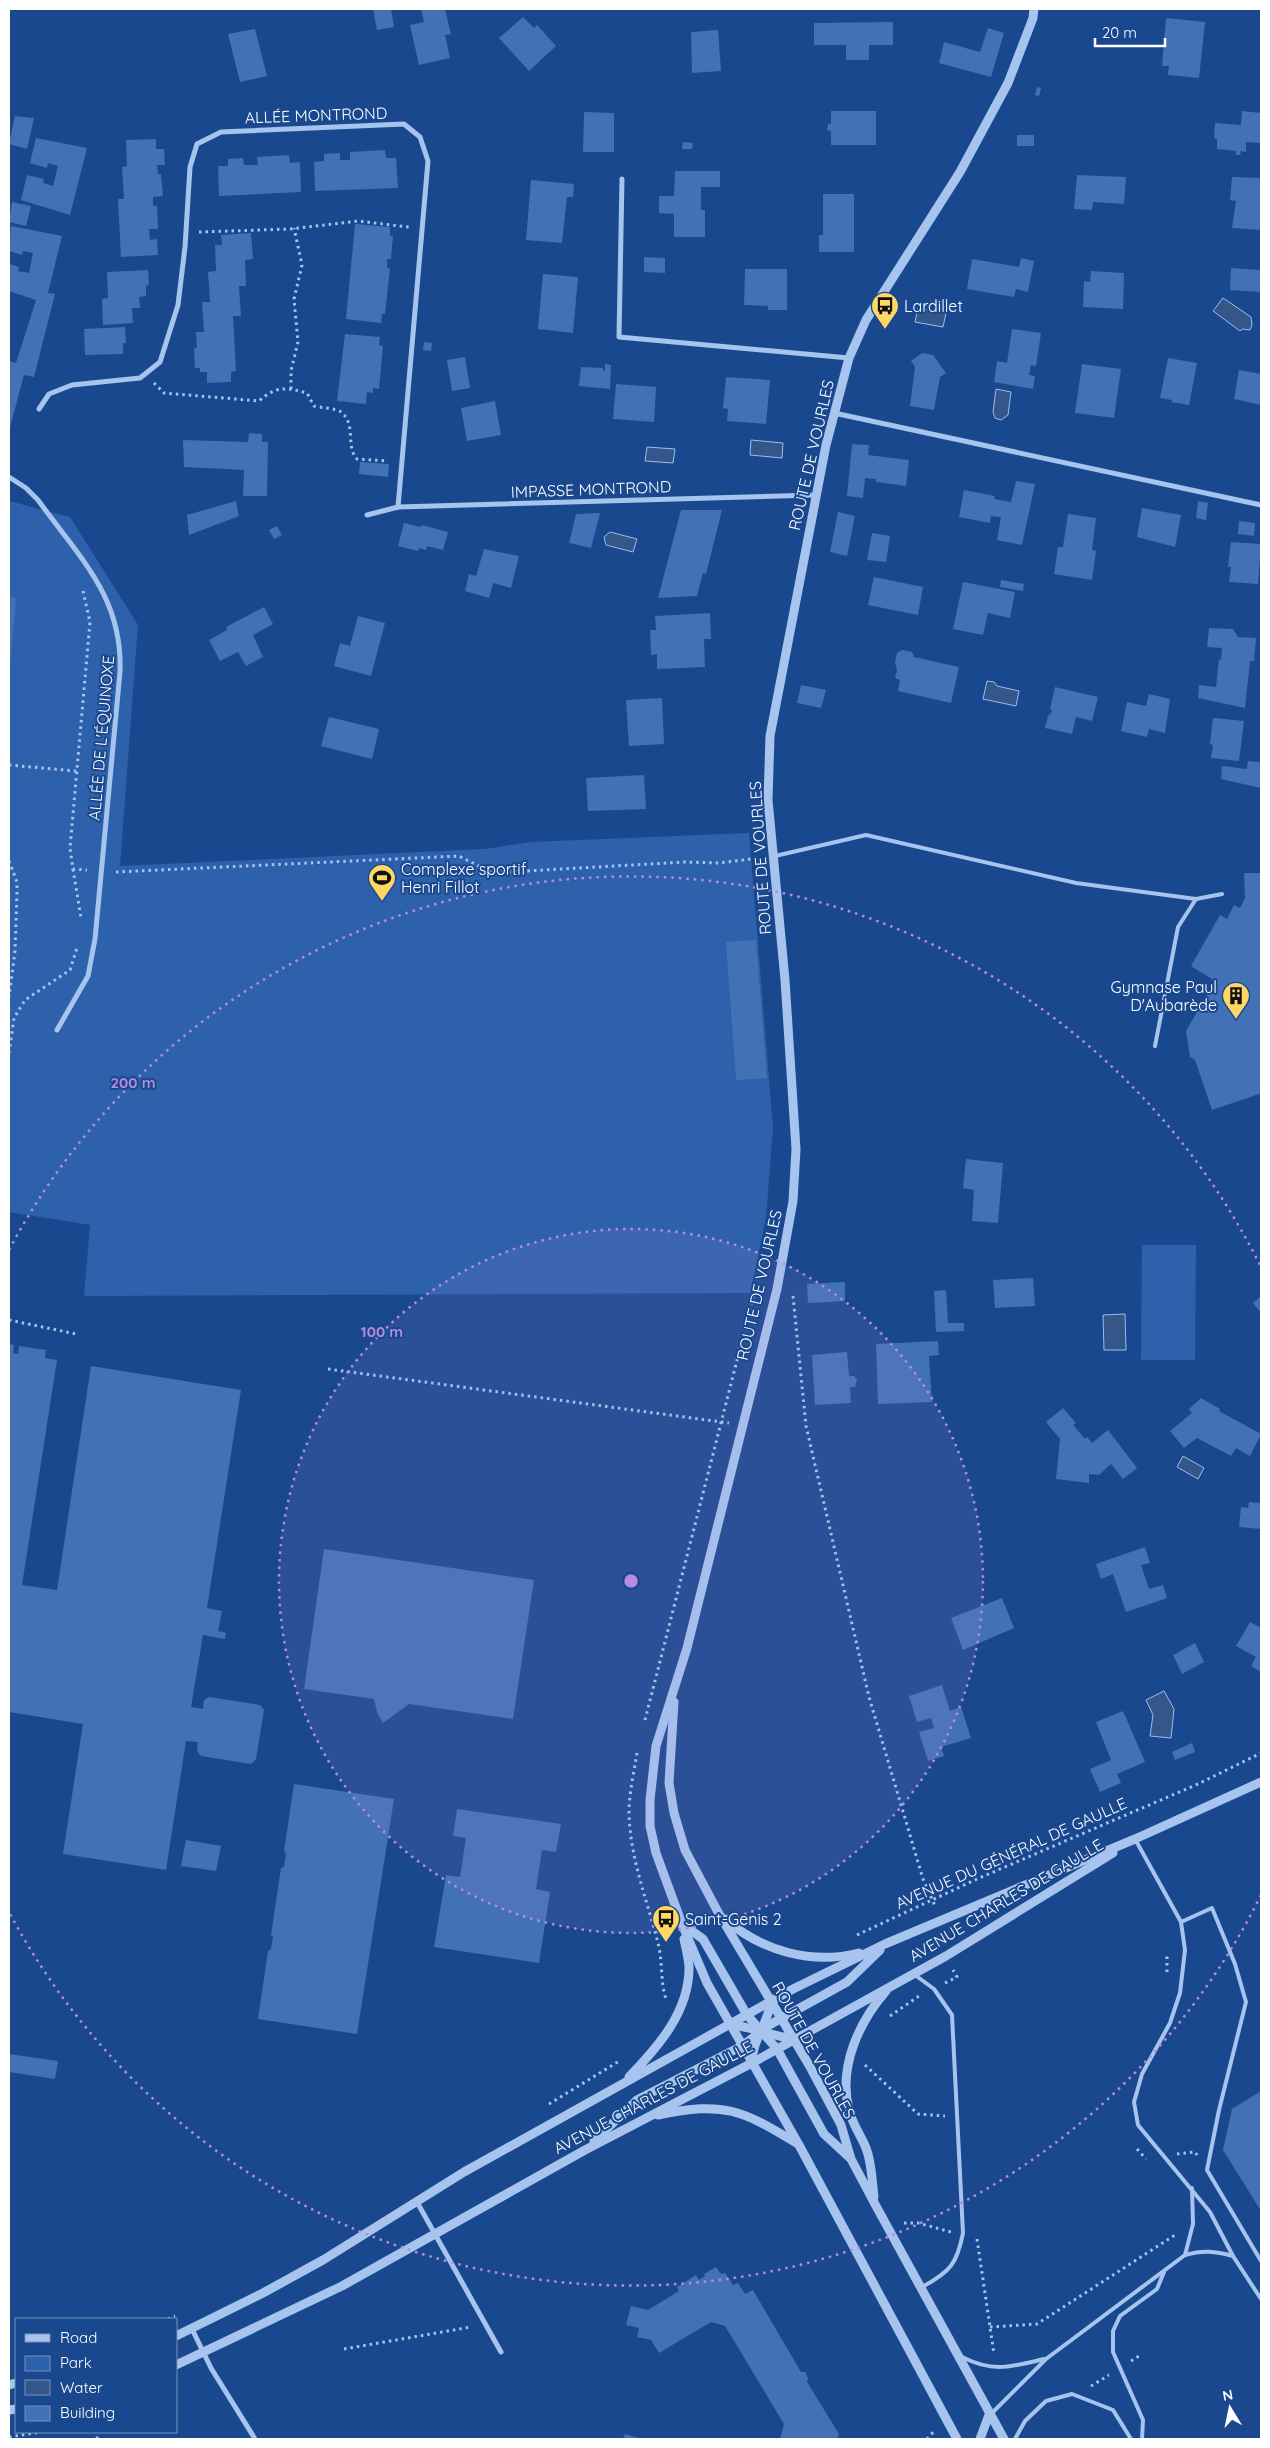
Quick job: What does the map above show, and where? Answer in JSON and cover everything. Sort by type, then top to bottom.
[{"type":"street","name":"ROUTE DE VOURLES","points":[[957,2439],[799,2145],[707,1983],[682,1924],[656,1853],[650,1826],[650,1800],[656,1746],[687,1648],[741,1425],[777,1289],[793,1201],[796,1149],[785,980],[768,800],[770,736],[816,495],[834,413],[849,358],[866,320],[960,172],[1008,83],[1033,18],[1034,9]]},
{"type":"street","name":"ALLÉE MONTROND","points":[[38,409],[49,394],[72,385],[118,382],[140,378],[160,362],[178,305],[186,232],[190,167],[197,144],[221,132],[404,124],[420,137],[428,161],[398,507]]},
{"type":"street","points":[[622,179],[620,337],[849,358]]},
{"type":"street","points":[[834,413],[1261,505]]},
{"type":"street","name":"ALLÉE DE L'ÉQUINOXE","points":[[9,477],[26,488],[38,500],[97,581],[108,598],[117,626],[121,649],[102,871],[88,976],[57,1030]]},
{"type":"street","name":"IMPASSE MONTROND","points":[[367,515],[398,507],[816,495]]},
{"type":"street","name":"ROUTE DE VOURLES","points":[[675,1686],[669,1783],[674,1812],[685,1850],[719,1914],[770,2002],[794,2039],[841,2125],[851,2158],[955,2354],[1004,2439]]},
{"type":"street","name":"AVENUE CHARLES DE GAULLE","points":[[178,2335],[314,2264],[464,2172],[770,2002],[885,1944],[1135,1839],[1261,1782]]},
{"type":"street","name":"AVENUE CHARLES DE GAULLE","points":[[178,2364],[342,2286],[585,2150],[752,2063],[946,1956],[1135,1839]]},
{"type":"street","points":[[719,1914],[737,1929],[758,1942],[797,1955],[833,1957],[868,1951],[885,1944]]},
{"type":"street","points":[[682,1924],[703,1939],[747,2015],[776,2049],[824,2134],[851,2158]]},
{"type":"street","points":[[623,2083],[658,2047],[681,2005],[689,1966],[682,1924]]},
{"type":"street","points":[[585,2150],[637,2100],[742,2046],[781,2018],[847,1982],[885,1944]]},
{"type":"street","points":[[876,2206],[867,2151],[849,2111],[846,2091],[850,2057],[859,2030],[873,2006],[891,1985]]},
{"type":"street","points":[[752,2063],[755,2040],[768,2018],[770,2002]]},
{"type":"street","points":[[730,2025],[794,2039]]},
{"type":"street","points":[[646,2118],[690,2108],[720,2108],[738,2112],[763,2123],[799,2145]]},
{"type":"street","points":[[417,2202],[501,2352]]},
{"type":"street","points":[[192,2329],[203,2353],[255,2439]]},
{"type":"street","points":[[980,2439],[989,2415]]},
{"type":"lane","points":[[772,857],[866,835],[1076,883],[1196,899],[1222,894]]},
{"type":"lane","points":[[1155,1046],[1178,927],[1196,899]]},
{"type":"lane","points":[[1135,1839],[1181,1922],[1185,1950],[1180,1992],[1170,2023],[1142,2074],[1134,2102],[1138,2125],[1210,2212],[1233,2256],[1261,2299]]},
{"type":"lane","points":[[1181,1922],[1212,1908],[1235,1964],[1246,2002],[1219,2110],[1207,2170],[1261,2261]]},
{"type":"lane","points":[[913,1974],[934,1989],[952,2015],[963,2233],[960,2252],[952,2268],[940,2278],[921,2288]]},
{"type":"lane","points":[[1185,2255],[1193,2224],[1192,2188]]},
{"type":"lane","points":[[989,2415],[1046,2359],[1185,2255],[1202,2250],[1216,2251],[1233,2256]]},
{"type":"lane","points":[[1142,2439],[1143,2420],[1113,2352],[1113,2331],[1120,2316],[1157,2289],[1165,2270]]},
{"type":"lane","points":[[955,2354],[978,2365],[997,2369],[1046,2359]]},
{"type":"lane","points":[[1015,2439],[1025,2421],[1046,2401],[1072,2394],[1112,2410],[1131,2439]]},
{"type":"path","points":[[186,232],[294,228],[358,221],[422,228]]},
{"type":"path","points":[[290,389],[291,371],[298,342],[294,299],[302,265],[294,228]]},
{"type":"path","points":[[145,374],[164,393],[259,401],[271,391],[290,389],[307,393],[314,406],[340,411],[350,423],[351,453],[357,459],[402,461]]},
{"type":"path","points":[[80,586],[88,608],[90,622],[70,848],[81,919]]},
{"type":"path","points":[[9,764],[76,771]]},
{"type":"path","points":[[73,869],[120,872],[459,856],[492,873],[684,862],[719,863],[772,857]]},
{"type":"path","points":[[9,861],[17,882],[15,951],[9,997]]},
{"type":"path","points":[[9,1053],[14,1018],[17,1012],[25,1000],[70,970],[77,946]]},
{"type":"path","points":[[777,1289],[793,1295],[806,1426],[853,1632],[869,1697],[920,1870],[940,1920]]},
{"type":"path","points":[[9,1320],[76,1334]]},
{"type":"path","points":[[328,1368],[741,1425]]},
{"type":"path","name":"AVENUE DU GÉNÉRAL DE GAULLE","points":[[853,1937],[977,1879],[1198,1784],[1261,1753]]},
{"type":"path","points":[[887,2020],[891,2014],[909,2001],[957,1977],[946,1956]]},
{"type":"path","points":[[865,2065],[868,2056]]},
{"type":"path","points":[[850,2057],[865,2065],[918,2114],[958,2116]]},
{"type":"path","points":[[888,2229],[907,2222],[945,2232],[963,2233],[976,2237],[997,2369]]},
{"type":"path","points":[[990,2327],[1037,2324],[1193,2224]]},
{"type":"path","points":[[344,2348],[486,2325]]},
{"type":"path","points":[[9,2437],[33,2433]]},
{"type":"green space","name":"Complexe sportif Henri Fillot","points":[[9,501],[70,517],[138,625],[120,866],[484,849],[531,842],[749,833],[773,1128],[766,1218],[750,1293],[84,1296],[90,1225],[9,1212]]},
{"type":"green space","points":[[1142,1245],[1196,1245],[1195,1360],[1141,1360]]},
{"type":"water","points":[[1223,298],[1251,317],[1252,325],[1250,330],[1242,329],[1240,331],[1213,311]]},
{"type":"water","points":[[918,308],[946,313],[943,327],[915,322]]},
{"type":"water","points":[[996,389],[1011,392],[1008,415],[1001,420],[995,418],[993,412]]},
{"type":"water","points":[[751,440],[783,443],[782,458],[750,455]]},
{"type":"water","points":[[647,447],[675,449],[673,463],[645,461]]},
{"type":"water","points":[[610,532],[637,539],[633,552],[606,545],[604,537]]},
{"type":"water","points":[[987,681],[994,682],[997,686],[1019,691],[1016,706],[983,699]]},
{"type":"water","points":[[1125,1314],[1126,1350],[1104,1350],[1103,1315]]},
{"type":"water","points":[[1183,1456],[1204,1468],[1198,1479],[1177,1467]]},
{"type":"water","points":[[1164,1691],[1174,1709],[1171,1738],[1150,1736],[1153,1715],[1146,1700]]},
{"type":"building","points":[[373,9],[391,9],[394,27],[377,30]]},
{"type":"building","points":[[445,9],[451,34],[445,35],[450,58],[419,65],[410,25],[424,22],[421,10]]},
{"type":"building","points":[[523,17],[534,28],[537,25],[556,46],[529,71],[499,38]]},
{"type":"building","points":[[1166,18],[1205,22],[1199,78],[1168,75],[1169,66],[1162,66]]},
{"type":"building","points":[[893,22],[893,45],[869,45],[869,60],[846,60],[846,45],[814,45],[814,23]]},
{"type":"building","points":[[988,28],[1004,33],[991,77],[939,63],[944,42],[980,52]]},
{"type":"building","points":[[255,29],[267,76],[240,82],[228,34]]},
{"type":"building","points":[[718,30],[721,71],[692,73],[691,32]]},
{"type":"building","points":[[1037,87],[1041,88],[1039,96],[1035,95]]},
{"type":"building","points":[[831,111],[876,111],[876,145],[831,145],[831,131],[827,130],[828,124],[831,124]]},
{"type":"building","points":[[1242,111],[1261,113],[1261,143],[1246,142],[1246,152],[1241,151],[1240,155],[1236,155],[1236,151],[1217,149],[1217,139],[1214,138],[1215,123],[1241,125]]},
{"type":"building","points":[[584,112],[614,113],[614,152],[583,152]]},
{"type":"building","points":[[15,116],[34,118],[27,149],[9,144]]},
{"type":"building","points":[[1017,135],[1034,135],[1034,146],[1017,146]]},
{"type":"building","points":[[36,138],[87,148],[70,215],[21,200],[27,175],[44,179],[43,183],[53,186],[58,166],[48,163],[47,168],[30,163]]},
{"type":"building","points":[[156,139],[156,149],[164,149],[165,165],[157,165],[158,174],[161,174],[163,196],[153,197],[153,206],[157,206],[158,229],[149,229],[150,240],[157,239],[158,255],[121,257],[118,199],[124,199],[122,167],[127,166],[126,140]]},
{"type":"building","points":[[683,142],[693,143],[692,149],[682,149]]},
{"type":"building","points":[[385,150],[386,158],[396,158],[398,188],[315,191],[314,162],[324,161],[324,154],[340,153],[340,160],[350,160],[350,152]]},
{"type":"building","points":[[289,155],[290,163],[300,162],[301,192],[219,196],[218,166],[228,166],[228,159],[243,158],[244,165],[258,165],[257,157]]},
{"type":"building","points":[[675,171],[720,171],[720,187],[701,187],[701,210],[705,210],[705,237],[674,237],[674,214],[659,213],[659,196],[674,196]]},
{"type":"building","points":[[1077,175],[1126,177],[1124,204],[1093,202],[1092,210],[1074,209]]},
{"type":"building","points":[[1232,177],[1261,178],[1261,230],[1232,228],[1236,201],[1230,200]]},
{"type":"building","points":[[531,180],[574,184],[573,197],[567,197],[562,243],[526,240]]},
{"type":"building","points":[[823,194],[854,194],[854,252],[819,252],[819,235],[823,235]]},
{"type":"building","points":[[12,202],[31,206],[26,226],[9,222]]},
{"type":"building","points":[[355,224],[390,227],[390,236],[393,236],[391,259],[387,259],[387,268],[390,268],[385,314],[382,314],[381,323],[346,319]]},
{"type":"building","points":[[11,226],[62,236],[48,293],[55,294],[34,377],[24,375],[9,431],[9,361],[16,363],[36,300],[9,291],[9,264],[19,267],[18,271],[29,273],[33,253],[23,251],[22,255],[9,251]]},
{"type":"building","points":[[251,233],[253,259],[245,260],[246,286],[239,286],[241,316],[233,316],[236,371],[231,372],[231,382],[207,383],[207,372],[200,372],[200,368],[195,368],[194,348],[197,348],[196,332],[204,332],[202,302],[210,302],[208,272],[216,271],[215,245],[222,245],[221,235]]},
{"type":"building","points":[[644,257],[665,258],[665,273],[644,272]]},
{"type":"building","points":[[1021,258],[1034,261],[1028,292],[1016,289],[1014,297],[967,289],[972,259],[1019,267]]},
{"type":"building","points":[[1231,268],[1261,270],[1261,292],[1230,290]]},
{"type":"building","points":[[745,269],[787,269],[787,310],[768,310],[768,306],[744,305]]},
{"type":"building","points":[[148,270],[149,285],[146,286],[146,296],[139,297],[140,308],[132,308],[133,323],[103,325],[102,299],[108,298],[107,272]]},
{"type":"building","points":[[1091,271],[1124,273],[1123,309],[1083,307],[1084,281],[1090,282]]},
{"type":"building","points":[[543,274],[578,277],[573,333],[538,329]]},
{"type":"building","points":[[125,327],[126,343],[123,343],[123,354],[85,355],[84,329]]},
{"type":"building","points":[[1012,329],[1041,333],[1036,366],[1031,365],[1029,375],[1035,376],[1033,389],[994,382],[997,361],[1007,363]]},
{"type":"building","points":[[345,334],[380,337],[379,345],[383,346],[379,389],[373,388],[373,393],[367,392],[366,404],[337,401]]},
{"type":"building","points":[[424,342],[432,343],[431,351],[423,350]]},
{"type":"building","points":[[922,353],[933,355],[946,373],[940,377],[934,410],[910,406],[915,367],[911,361]]},
{"type":"building","points":[[465,357],[470,388],[452,391],[447,360]]},
{"type":"building","points":[[1168,358],[1197,363],[1189,405],[1160,398]]},
{"type":"building","points":[[605,364],[611,365],[610,389],[579,386],[581,367],[603,368],[603,371],[605,371]]},
{"type":"building","points":[[1082,364],[1121,369],[1114,418],[1075,413]]},
{"type":"building","points":[[1239,370],[1261,374],[1261,405],[1234,399]]},
{"type":"building","points":[[726,377],[770,380],[766,424],[727,421],[728,409],[723,408]]},
{"type":"building","points":[[616,384],[656,387],[654,422],[613,419]]},
{"type":"building","points":[[495,401],[501,435],[467,441],[461,408]]},
{"type":"building","points":[[249,433],[262,434],[262,442],[268,442],[267,496],[243,496],[244,470],[184,467],[183,440],[248,442]]},
{"type":"building","points":[[852,444],[869,445],[868,455],[909,460],[906,486],[876,482],[876,479],[865,478],[863,498],[847,496]]},
{"type":"building","points":[[360,462],[389,464],[388,477],[359,474]]},
{"type":"building","points":[[1016,481],[1035,484],[1022,545],[997,540],[1001,517],[991,516],[990,523],[959,517],[964,490],[995,496],[994,499],[1011,502]]},
{"type":"building","points":[[236,501],[239,516],[189,535],[187,515]]},
{"type":"building","points":[[1198,501],[1208,503],[1206,520],[1196,518]]},
{"type":"building","points":[[1142,508],[1181,515],[1175,547],[1137,537]]},
{"type":"building","points":[[681,510],[722,510],[706,574],[703,573],[697,596],[658,598]]},
{"type":"building","points":[[838,512],[855,516],[847,556],[830,552]]},
{"type":"building","points":[[600,513],[591,548],[569,543],[576,514]]},
{"type":"building","points":[[1068,514],[1096,518],[1092,550],[1096,551],[1092,580],[1054,574],[1058,547],[1063,547]]},
{"type":"building","points":[[1239,521],[1255,523],[1254,536],[1238,534]]},
{"type":"building","points":[[404,523],[421,527],[422,525],[448,532],[443,550],[427,546],[426,550],[419,548],[418,551],[398,546]]},
{"type":"building","points":[[277,526],[282,535],[274,539],[269,530]]},
{"type":"building","points":[[872,533],[890,536],[886,562],[867,560]]},
{"type":"building","points":[[1231,542],[1261,544],[1258,584],[1229,582],[1231,567],[1228,567]]},
{"type":"building","points":[[484,549],[519,556],[511,588],[493,583],[489,598],[465,591],[469,574],[476,576]]},
{"type":"building","points":[[874,577],[923,587],[918,615],[868,605]]},
{"type":"building","points":[[1001,580],[1024,584],[1023,591],[1000,587]]},
{"type":"building","points":[[963,582],[1015,592],[1010,618],[988,613],[983,635],[953,629]]},
{"type":"building","points":[[9,597],[16,598],[10,667],[9,667]]},
{"type":"building","points":[[264,607],[273,624],[253,635],[263,657],[246,666],[238,652],[220,661],[209,640],[227,630],[226,627]]},
{"type":"building","points":[[710,613],[711,639],[704,639],[705,667],[657,669],[657,654],[651,655],[650,630],[656,630],[655,616]]},
{"type":"building","points":[[358,616],[385,623],[371,676],[334,666],[340,643],[350,646]]},
{"type":"building","points":[[1209,628],[1233,629],[1238,637],[1256,638],[1254,661],[1250,661],[1245,708],[1198,698],[1199,685],[1216,687],[1219,659],[1221,660],[1222,648],[1207,647]]},
{"type":"building","points":[[902,650],[912,652],[914,657],[959,667],[951,703],[898,691],[900,680],[895,678],[897,670],[895,663],[897,653]]},
{"type":"building","points":[[801,685],[826,690],[821,708],[797,703]]},
{"type":"building","points":[[1055,687],[1098,697],[1092,721],[1076,717],[1072,734],[1045,728],[1048,716],[1052,710],[1050,709]]},
{"type":"building","points":[[1149,694],[1170,699],[1165,733],[1149,729],[1147,737],[1121,731],[1127,702],[1146,706]]},
{"type":"building","points":[[662,698],[664,744],[629,746],[626,700]]},
{"type":"building","points":[[329,717],[379,729],[372,759],[321,746]]},
{"type":"building","points":[[1213,718],[1244,721],[1239,761],[1211,758],[1213,745],[1210,744]]},
{"type":"building","points":[[1248,761],[1261,762],[1261,788],[1221,779],[1222,766],[1247,769]]},
{"type":"building","points":[[644,775],[646,809],[588,811],[586,778]]},
{"type":"building","name":"Gymnase Paul D'Aubarède","points":[[1244,873],[1261,873],[1261,1095],[1259,1094],[1212,1110],[1195,1060],[1190,1057],[1186,1031],[1215,981],[1191,966],[1220,915],[1227,919],[1234,905],[1240,908],[1245,898]]},
{"type":"building","points":[[756,940],[767,1078],[736,1080],[726,942]]},
{"type":"building","points":[[966,1159],[1003,1163],[998,1223],[972,1221],[974,1190],[963,1188]]},
{"type":"building","points":[[1033,1278],[1035,1306],[995,1308],[993,1280]]},
{"type":"building","points":[[845,1282],[845,1301],[808,1303],[807,1284]]},
{"type":"building","points":[[946,1290],[948,1323],[964,1323],[964,1331],[936,1332],[934,1291]]},
{"type":"building","points":[[1261,1296],[1261,1313],[1253,1303]]},
{"type":"building","points":[[938,1341],[939,1355],[929,1356],[932,1402],[878,1404],[876,1344]]},
{"type":"building","points":[[9,1344],[14,1345],[13,1353],[18,1354],[19,1346],[46,1350],[45,1358],[57,1360],[22,1585],[57,1590],[91,1366],[241,1390],[207,1608],[222,1611],[218,1631],[226,1633],[225,1639],[203,1635],[191,1707],[203,1709],[204,1700],[209,1697],[260,1705],[264,1710],[256,1759],[251,1764],[201,1756],[197,1751],[198,1742],[186,1741],[166,1870],[63,1854],[83,1724],[9,1712]]},
{"type":"building","points":[[847,1352],[849,1376],[854,1376],[857,1380],[855,1387],[850,1387],[851,1403],[815,1405],[812,1355]]},
{"type":"building","points":[[1201,1398],[1220,1409],[1219,1411],[1261,1434],[1250,1456],[1236,1448],[1231,1456],[1197,1438],[1184,1448],[1170,1431],[1192,1413],[1189,1409]]},
{"type":"building","points":[[1063,1408],[1076,1423],[1073,1425],[1085,1439],[1087,1437],[1092,1443],[1108,1430],[1137,1468],[1123,1479],[1111,1464],[1099,1475],[1089,1474],[1089,1483],[1056,1479],[1060,1439],[1046,1422]]},
{"type":"building","points":[[1249,1502],[1261,1503],[1261,1529],[1239,1527],[1241,1507],[1248,1508]]},
{"type":"building","points":[[1145,1547],[1150,1563],[1141,1565],[1149,1589],[1163,1585],[1167,1598],[1126,1612],[1113,1574],[1101,1579],[1096,1564]]},
{"type":"building","points":[[324,1549],[534,1580],[513,1719],[409,1704],[383,1723],[377,1712],[374,1699],[304,1689]]},
{"type":"building","points":[[1002,1598],[1014,1628],[963,1650],[951,1618]]},
{"type":"building","points":[[1250,1622],[1261,1628],[1261,1672],[1251,1666],[1256,1657],[1236,1646]]},
{"type":"building","points":[[1195,1643],[1204,1662],[1182,1674],[1173,1655]]},
{"type":"building","points":[[942,1685],[950,1711],[961,1707],[971,1738],[941,1747],[944,1756],[928,1761],[919,1732],[934,1728],[931,1718],[917,1722],[909,1696]]},
{"type":"building","points":[[1123,1711],[1145,1762],[1117,1774],[1121,1783],[1100,1792],[1090,1769],[1111,1760],[1096,1722]]},
{"type":"building","points":[[1192,1743],[1195,1752],[1175,1760],[1172,1752]]},
{"type":"building","points":[[294,1784],[394,1799],[357,2034],[258,2019],[268,1951],[271,1949],[273,1937],[271,1935],[281,1868],[284,1867],[286,1854],[284,1851]]},
{"type":"building","points":[[457,1809],[561,1824],[556,1852],[542,1850],[536,1889],[550,1892],[539,1963],[434,1947],[446,1875],[460,1877],[466,1838],[453,1836]]},
{"type":"building","points":[[186,1840],[221,1846],[216,1871],[181,1866]]},
{"type":"building","points":[[9,2054],[58,2061],[55,2079],[9,2072]]},
{"type":"building","points":[[1261,2091],[1261,2211],[1223,2150],[1232,2109]]},
{"type":"building","points":[[716,2267],[721,2274],[725,2273],[733,2285],[738,2283],[745,2294],[753,2290],[801,2372],[805,2372],[808,2378],[807,2382],[839,2434],[837,2439],[780,2439],[784,2424],[725,2326],[711,2322],[659,2353],[651,2340],[637,2337],[639,2328],[626,2325],[631,2306],[648,2310],[679,2291],[677,2287],[696,2275],[699,2280],[705,2276],[704,2274]]},
{"type":"building","points":[[625,2434],[642,2439],[623,2439]]},
{"type":"place","name":"Lardillet","points":[[885,330]]},
{"type":"place","name":"Complexe sportif Henri Fillot","points":[[382,902]]},
{"type":"place","name":"Gymnase Paul D'Aubarède","points":[[1236,1020]]},
{"type":"place","name":"Saint-Genis 2","points":[[666,1943]]}]
